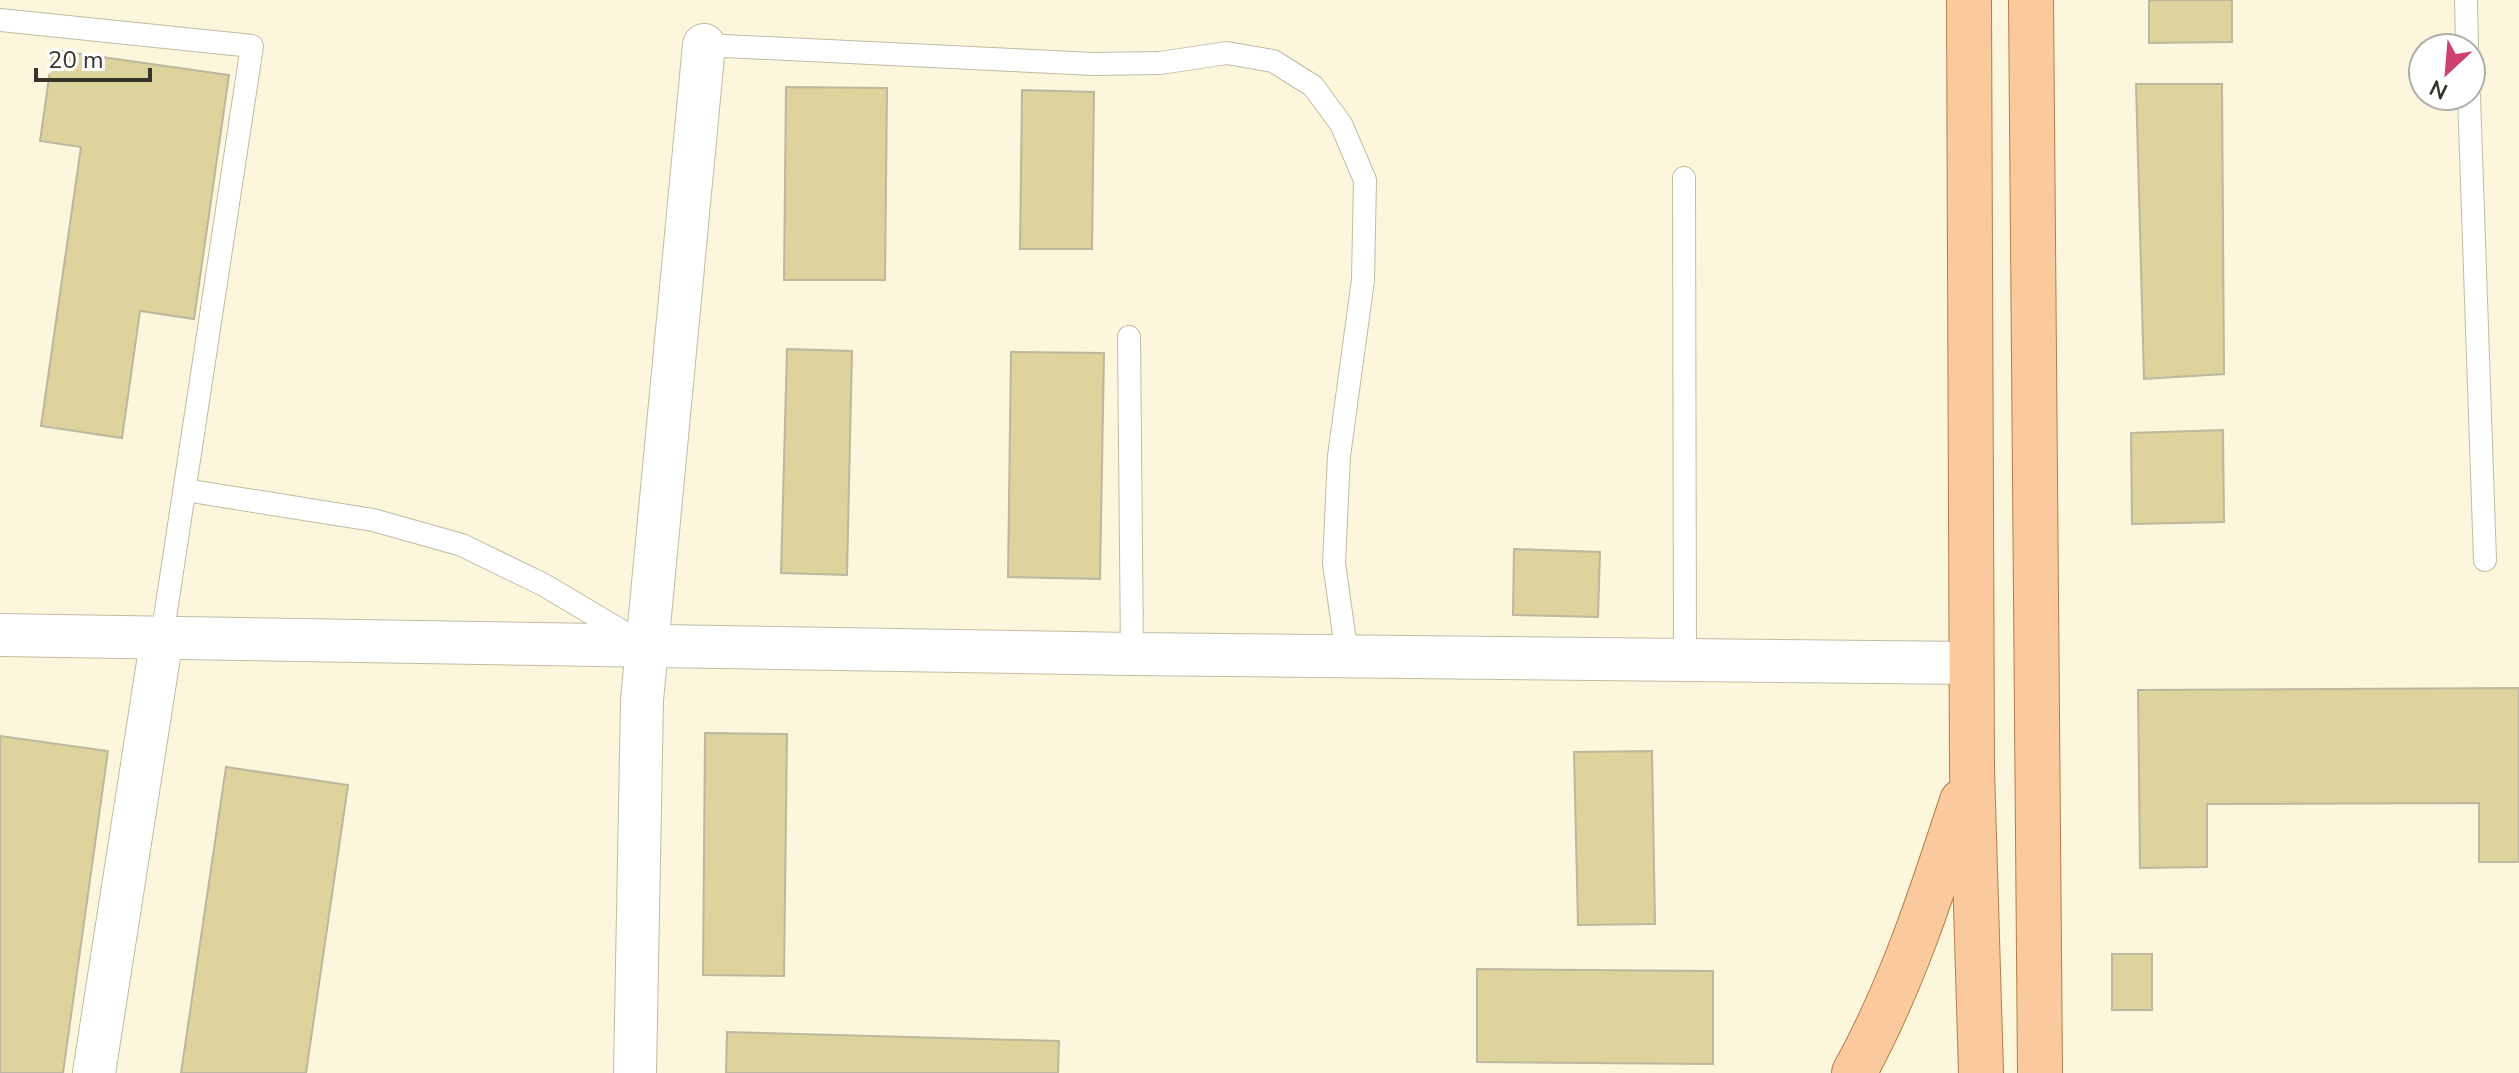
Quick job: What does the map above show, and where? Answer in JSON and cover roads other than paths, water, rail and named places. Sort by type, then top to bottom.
[{"type":"main road","points":[[1969,0],[1972,769],[1981,1073]]},
{"type":"main road","points":[[2031,0],[2040,1073]]},
{"type":"main road","points":[[1854,1073],[1873,1039],[1911,945],[1972,769]]},
{"type":"street","points":[[635,1073],[642,700],[704,45]]},
{"type":"street","points":[[0,635],[1132,654],[1972,663]]},
{"type":"street","points":[[94,1073],[162,637]]},
{"type":"lane","points":[[2466,0],[2467,32]]},
{"type":"lane","points":[[0,20],[252,46],[162,637]]},
{"type":"lane","points":[[704,45],[1093,64],[1160,63],[1227,53],[1273,61],[1313,86],[1341,124],[1365,180],[1363,280],[1339,456],[1334,563],[1347,656]]},
{"type":"lane","points":[[2470,112],[2485,560]]},
{"type":"lane","points":[[1684,178],[1685,660]]},
{"type":"lane","points":[[1129,337],[1132,654]]},
{"type":"lane","points":[[185,490],[373,520],[462,545],[544,585],[647,645]]}]
